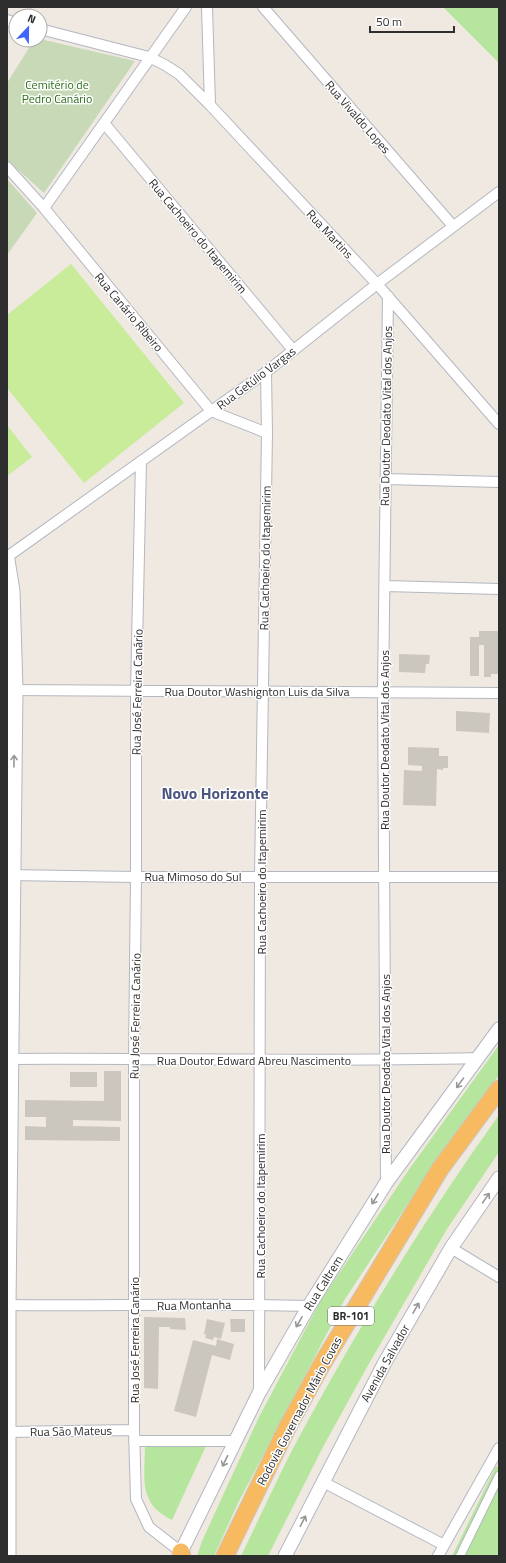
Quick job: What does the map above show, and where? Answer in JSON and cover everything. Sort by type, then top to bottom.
[{"type":"highway","name":"Rodovia Governador Mário Covas","points":[[225,1556],[288,1426],[322,1364],[440,1169],[499,1089]]},
{"type":"main road","points":[[7,559],[12,591],[7,1305],[8,1556]]},
{"type":"street","points":[[44,208],[186,7]]},
{"type":"street","points":[[207,7],[210,105]]},
{"type":"street","name":"Rua Vivaldo Lopes","points":[[263,7],[453,226]]},
{"type":"street","name":"Rua Martins","points":[[48,31],[150,57],[179,74],[210,105],[388,296],[499,424]]},
{"type":"street","name":"Rua Cachoeiro do Itapemirim","points":[[104,123],[293,350]]},
{"type":"street","name":"Rua Canário Ribeiro","points":[[7,167],[44,208],[211,411],[267,433]]},
{"type":"street","name":"Rua Getúlio Vargas","points":[[7,559],[266,372],[377,284],[499,192]]},
{"type":"street","name":"Rua Doutor Deodato Vital dos Anjos","points":[[386,1183],[384,1060],[383,692],[388,296]]},
{"type":"street","name":"Rua Cachoeiro do Itapemirim","points":[[259,1393],[261,1061],[260,876],[267,433],[266,372]]},
{"type":"street","name":"Rua José Ferreira Canário","points":[[141,461],[136,691],[134,1059],[134,1441],[136,1499],[141,1513],[149,1527],[181,1555]]},
{"type":"street","points":[[386,480],[499,482]]},
{"type":"street","points":[[385,586],[499,589]]},
{"type":"street","name":"Rua Doutor Washignton Luis da Silva","points":[[11,690],[499,693]]},
{"type":"street","name":"Rua Mimoso do Sul","points":[[10,875],[136,877],[499,877]]},
{"type":"street","name":"Rua Caltrem","points":[[181,1555],[259,1393],[308,1306],[386,1183],[499,1029]]},
{"type":"street","name":"Rua Doutor Edward Abreu Nascimento","points":[[9,1059],[261,1061],[478,1058]]},
{"type":"street","name":"Avenida Salvador","points":[[285,1556],[385,1362],[451,1248],[499,1178]]},
{"type":"street","points":[[451,1248],[499,1277]]},
{"type":"street","name":"Rua Montanha","points":[[7,1305],[134,1306],[259,1304],[308,1306]]},
{"type":"street","name":"Rua São Mateus","points":[[7,1432],[134,1430]]},
{"type":"street","points":[[134,1441],[235,1441]]},
{"type":"street","points":[[438,1556],[496,1460],[499,1448]]},
{"type":"street","points":[[460,1556],[499,1476]]},
{"type":"street","points":[[323,1482],[444,1545]]},
{"type":"green space","points":[[443,7],[499,7],[499,63]]},
{"type":"green space","name":"Cemitério de Pedro Canário","points":[[48,41],[135,61],[44,193],[7,160],[7,83],[29,48],[48,48]]},
{"type":"green space","points":[[7,179],[37,213],[7,255]]},
{"type":"green space","points":[[71,264],[184,403],[84,483],[7,388],[7,315]]},
{"type":"green space","points":[[7,425],[32,457],[7,476]]},
{"type":"green space","points":[[499,1045],[499,1075],[425,1178],[345,1299],[238,1503],[214,1556],[197,1556],[202,1541],[259,1417],[321,1300],[410,1168]]},
{"type":"green space","points":[[499,1115],[499,1152],[447,1229],[367,1367],[323,1447],[268,1556],[241,1556],[280,1474],[350,1346],[422,1228]]},
{"type":"green space","points":[[145,1444],[206,1446],[172,1520],[153,1506],[148,1497],[144,1478]]},
{"type":"green space","points":[[496,1466],[499,1468],[499,1556],[452,1556]]},
{"type":"building","points":[[479,631],[499,631],[499,674],[491,674],[491,677],[484,677],[484,645],[479,645],[479,676],[470,676],[470,637],[479,637]]},
{"type":"building","points":[[399,654],[430,655],[429,664],[426,664],[425,673],[399,672]]},
{"type":"building","points":[[456,711],[490,713],[489,733],[456,731]]},
{"type":"building","points":[[408,747],[439,748],[439,756],[448,756],[448,768],[443,768],[443,770],[437,769],[436,806],[403,805],[404,770],[422,771],[422,766],[408,765]]},
{"type":"building","points":[[104,1071],[121,1071],[121,1121],[73,1120],[73,1126],[120,1127],[120,1141],[25,1140],[25,1126],[46,1127],[46,1117],[25,1117],[25,1100],[104,1101]]},
{"type":"building","points":[[70,1072],[97,1072],[97,1087],[70,1087]]},
{"type":"building","points":[[144,1317],[185,1318],[186,1330],[170,1329],[170,1327],[159,1327],[158,1389],[144,1388]]},
{"type":"building","points":[[207,1319],[225,1323],[221,1339],[214,1337],[213,1340],[205,1338],[206,1335],[204,1334]]},
{"type":"building","points":[[230,1319],[245,1319],[245,1332],[231,1332]]},
{"type":"building","points":[[217,1339],[234,1344],[230,1360],[212,1355],[196,1417],[174,1411],[193,1340],[216,1346]]},
{"type":"district","name":"Novo Horizonte","points":[[215,793]]}]
